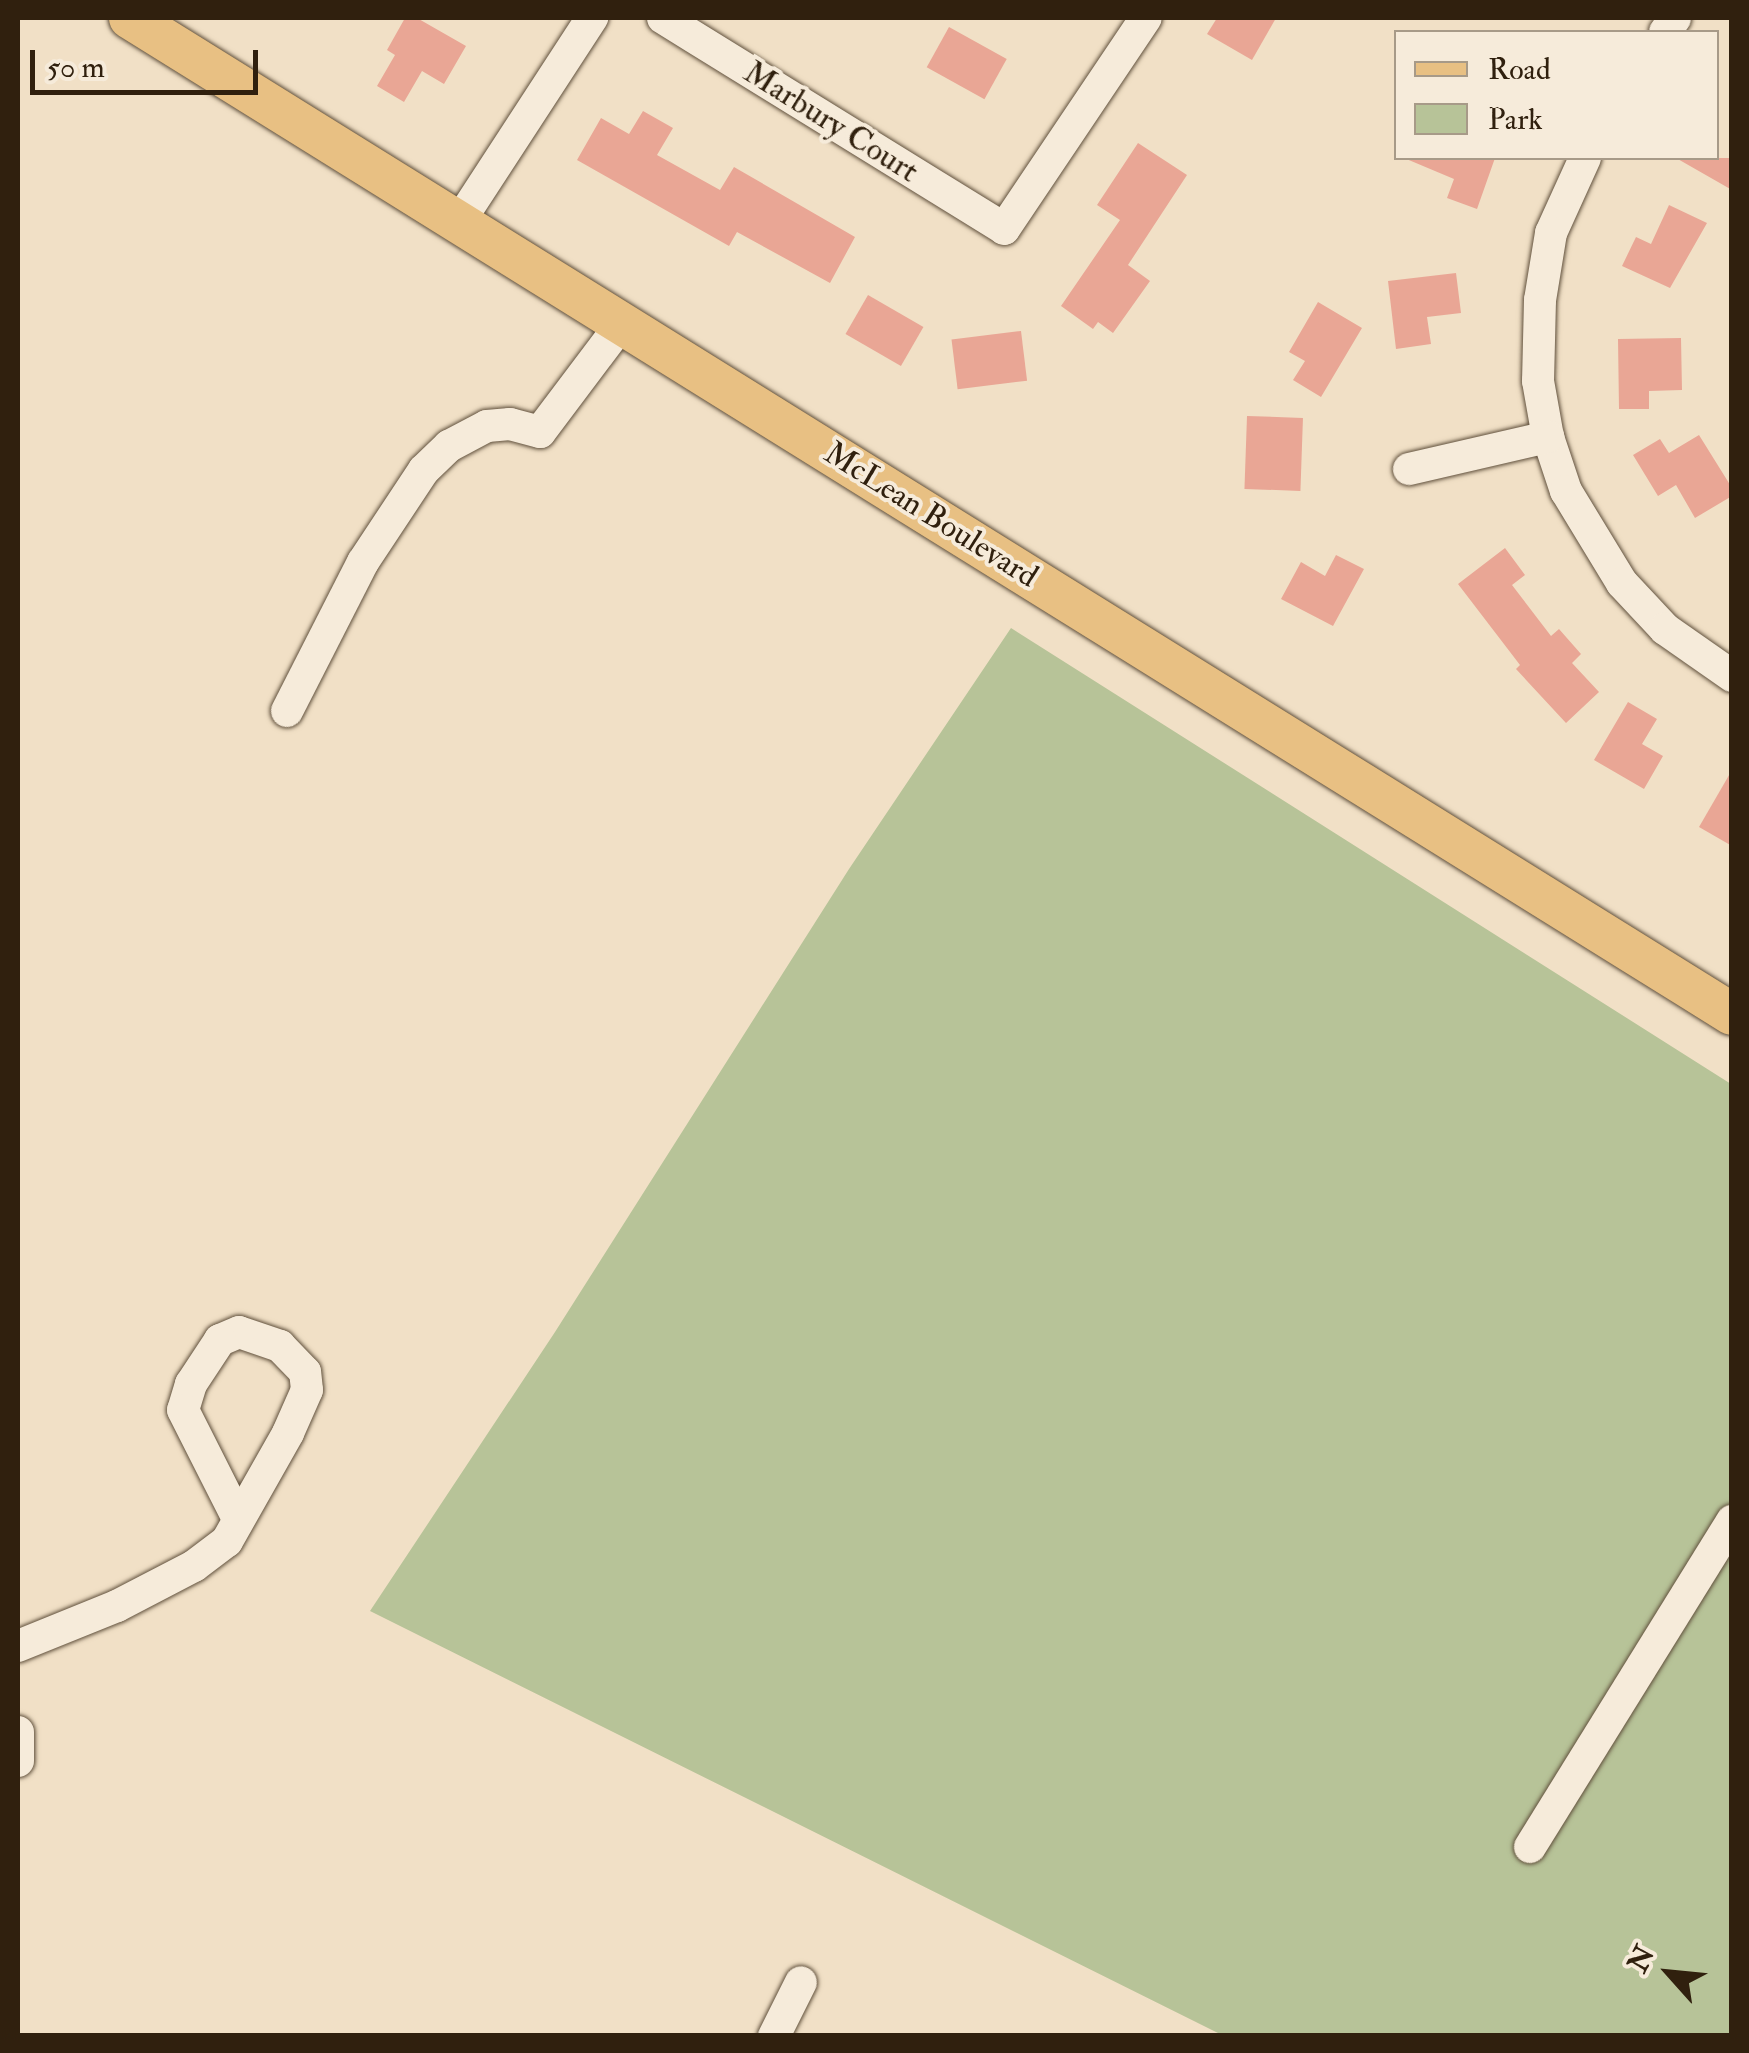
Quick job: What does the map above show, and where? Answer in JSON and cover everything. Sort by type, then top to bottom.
[{"type":"main road","name":"McLean Boulevard","points":[[130,18],[1732,1014]]},
{"type":"street","points":[[459,222],[592,18]]},
{"type":"street","name":"Marbury Court","points":[[663,18],[1004,229],[1146,18]]},
{"type":"street","points":[[1583,160],[1551,233],[1540,300],[1538,381],[1548,437],[1566,490],[1590,537],[1622,583],[1665,629],[1732,676]]},
{"type":"street","points":[[287,711],[363,562],[424,470],[469,432],[510,424],[540,432],[622,323]]},
{"type":"street","points":[[1410,469],[1548,437]]},
{"type":"street","points":[[18,1646],[118,1606],[180,1574],[227,1540],[308,1390],[305,1372],[280,1346],[239,1332],[220,1340],[191,1384],[183,1410],[238,1519]]},
{"type":"street","points":[[1530,1847],[1732,1520]]},
{"type":"street","points":[[18,1732],[18,1761]]},
{"type":"street","points":[[774,2036],[801,1982]]},
{"type":"green space","points":[[1011,628],[1731,1084],[1731,2035],[1222,2035],[370,1611],[555,1332],[849,869]]},
{"type":"building","points":[[405,18],[417,18],[466,46],[444,84],[422,71],[404,102],[377,86],[395,55],[387,50]]},
{"type":"building","points":[[1217,18],[1276,18],[1252,60],[1207,34]]},
{"type":"building","points":[[949,27],[1007,59],[984,99],[927,67]]},
{"type":"building","points":[[643,111],[673,128],[657,155],[720,190],[734,167],[855,237],[830,283],[737,232],[729,246],[577,160],[601,118],[629,134]]},
{"type":"building","points":[[1138,143],[1187,175],[1128,265],[1150,281],[1113,333],[1098,322],[1093,329],[1061,306],[1120,220],[1097,205]]},
{"type":"building","points":[[1732,158],[1732,190],[1680,160]]},
{"type":"building","points":[[1409,160],[1494,160],[1477,209],[1447,198],[1454,179]]},
{"type":"building","points":[[1669,205],[1707,223],[1670,288],[1622,266],[1636,237],[1651,244]]},
{"type":"building","points":[[1456,273],[1461,313],[1427,317],[1431,344],[1396,349],[1388,281]]},
{"type":"building","points":[[868,295],[923,327],[901,366],[846,334]]},
{"type":"building","points":[[1318,302],[1362,328],[1321,397],[1293,380],[1305,361],[1289,352]]},
{"type":"building","points":[[1021,331],[1027,381],[958,389],[952,340]]},
{"type":"building","points":[[1681,338],[1682,390],[1649,391],[1649,409],[1619,409],[1618,339]]},
{"type":"building","points":[[1247,416],[1303,418],[1300,491],[1244,489]]},
{"type":"building","points":[[1699,435],[1732,488],[1732,496],[1695,518],[1676,485],[1658,496],[1633,455],[1660,439],[1669,453]]},
{"type":"building","points":[[1505,548],[1525,575],[1512,585],[1551,636],[1559,629],[1581,654],[1572,663],[1599,692],[1566,723],[1516,669],[1520,665],[1458,584]]},
{"type":"building","points":[[1336,555],[1364,569],[1333,626],[1281,599],[1301,562],[1325,576]]},
{"type":"building","points":[[1628,702],[1657,719],[1642,744],[1663,756],[1644,789],[1594,760]]},
{"type":"building","points":[[1732,770],[1732,846],[1699,827]]}]
